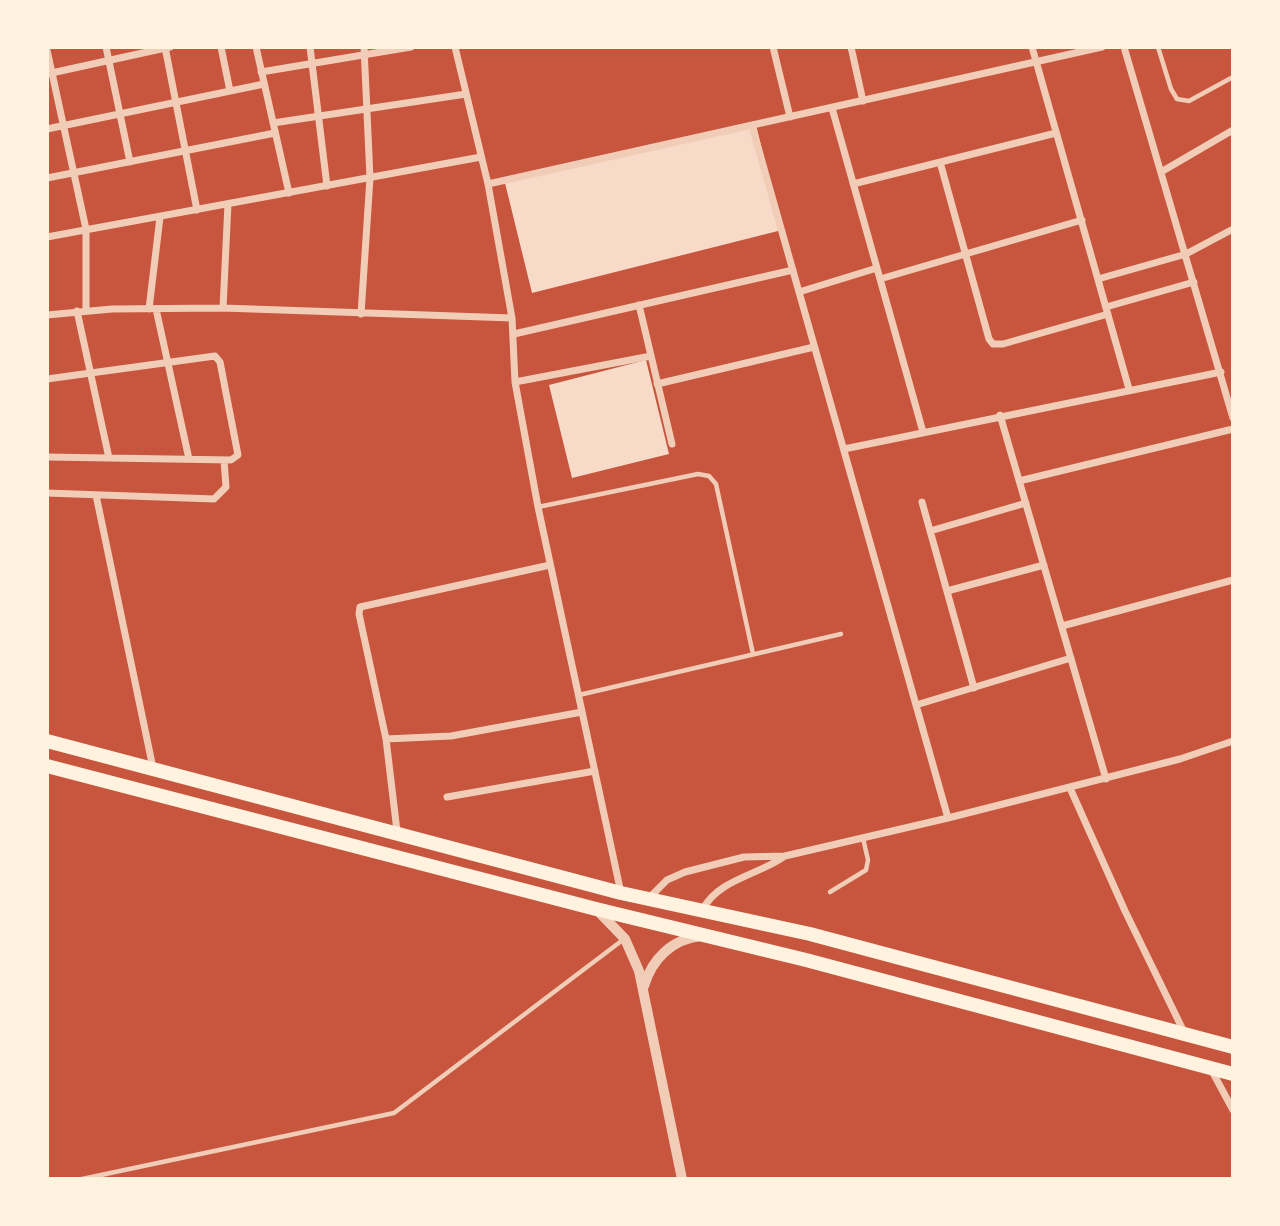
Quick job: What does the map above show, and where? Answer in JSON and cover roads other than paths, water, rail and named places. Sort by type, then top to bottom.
[{"type":"highway","points":[[47,741],[397,831],[621,893],[704,909],[1233,1046]]},
{"type":"highway","points":[[47,766],[596,909],[710,935],[1233,1074]]},
{"type":"highway","points":[[235,816],[242,790]]},
{"type":"street","points":[[106,47],[130,162]]},
{"type":"street","points":[[221,47],[230,91]]},
{"type":"street","points":[[256,47],[289,193]]},
{"type":"street","points":[[310,47],[327,186]]},
{"type":"street","points":[[261,72],[312,64],[365,51],[411,47]]},
{"type":"street","points":[[455,47],[488,184],[512,318],[515,382],[538,508],[621,893]]},
{"type":"street","points":[[773,47],[790,117]]},
{"type":"street","points":[[850,47],[863,101]]},
{"type":"street","points":[[1032,47],[1129,389]]},
{"type":"street","points":[[488,184],[1102,47]]},
{"type":"street","points":[[1124,47],[1233,418]]},
{"type":"street","points":[[50,73],[167,48],[197,210]]},
{"type":"street","points":[[47,50],[50,73],[76,172],[86,229],[82,311],[109,458]]},
{"type":"street","points":[[362,314],[370,178],[365,51]]},
{"type":"street","points":[[47,129],[264,84]]},
{"type":"street","points":[[273,123],[466,94]]},
{"type":"street","points":[[832,108],[923,432]]},
{"type":"street","points":[[752,126],[948,818]]},
{"type":"street","points":[[1161,172],[1233,130]]},
{"type":"street","points":[[853,184],[1056,133]]},
{"type":"street","points":[[47,178],[275,134]]},
{"type":"street","points":[[47,237],[481,157]]},
{"type":"street","points":[[940,162],[989,339],[993,344],[1003,344],[1194,282]]},
{"type":"street","points":[[223,309],[228,204]]},
{"type":"street","points":[[160,217],[152,309],[190,459]]},
{"type":"street","points":[[880,279],[1082,220]]},
{"type":"street","points":[[1098,279],[1186,254],[1233,229]]},
{"type":"street","points":[[799,292],[877,268]]},
{"type":"street","points":[[514,334],[793,270]]},
{"type":"street","points":[[639,305],[672,444]]},
{"type":"street","points":[[47,314],[223,309],[512,318]]},
{"type":"street","points":[[657,384],[814,347]]},
{"type":"street","points":[[47,379],[208,355],[218,358],[238,455],[235,460],[47,457]]},
{"type":"street","points":[[515,382],[651,356]]},
{"type":"street","points":[[844,449],[1221,372]]},
{"type":"street","points":[[1000,415],[1106,779]]},
{"type":"street","points":[[1019,481],[1233,429]]},
{"type":"street","points":[[47,493],[214,499],[226,486],[224,460]]},
{"type":"street","points":[[96,495],[153,768]]},
{"type":"street","points":[[922,502],[974,688]]},
{"type":"street","points":[[930,531],[1026,503]]},
{"type":"street","points":[[397,831],[386,739],[359,614],[360,607],[551,565]]},
{"type":"street","points":[[947,591],[1044,565]]},
{"type":"street","points":[[1062,626],[1233,580]]},
{"type":"street","points":[[916,705],[1071,658]]},
{"type":"street","points":[[386,739],[451,736],[582,712]]},
{"type":"street","points":[[649,899],[667,880],[685,872],[744,857],[785,856],[948,818],[1106,779],[1233,741]]},
{"type":"street","points":[[447,797],[595,771]]},
{"type":"street","points":[[1070,788],[1185,1035]]},
{"type":"street","points":[[704,909],[726,885],[785,856]]},
{"type":"street","points":[[596,909],[625,939],[639,971],[682,1179]]},
{"type":"street","points":[[642,992],[658,957],[673,945],[691,937],[710,935]]},
{"type":"street","points":[[1211,1069],[1233,1111]]},
{"type":"lane","points":[[1158,47],[1171,89],[1183,101],[1195,98],[1233,77]]},
{"type":"lane","points":[[538,508],[698,474],[709,476],[716,484],[753,654]]},
{"type":"lane","points":[[578,695],[841,634]]},
{"type":"lane","points":[[830,892],[866,870],[868,860],[863,838]]},
{"type":"lane","points":[[82,1179],[394,1113],[625,939]]}]
